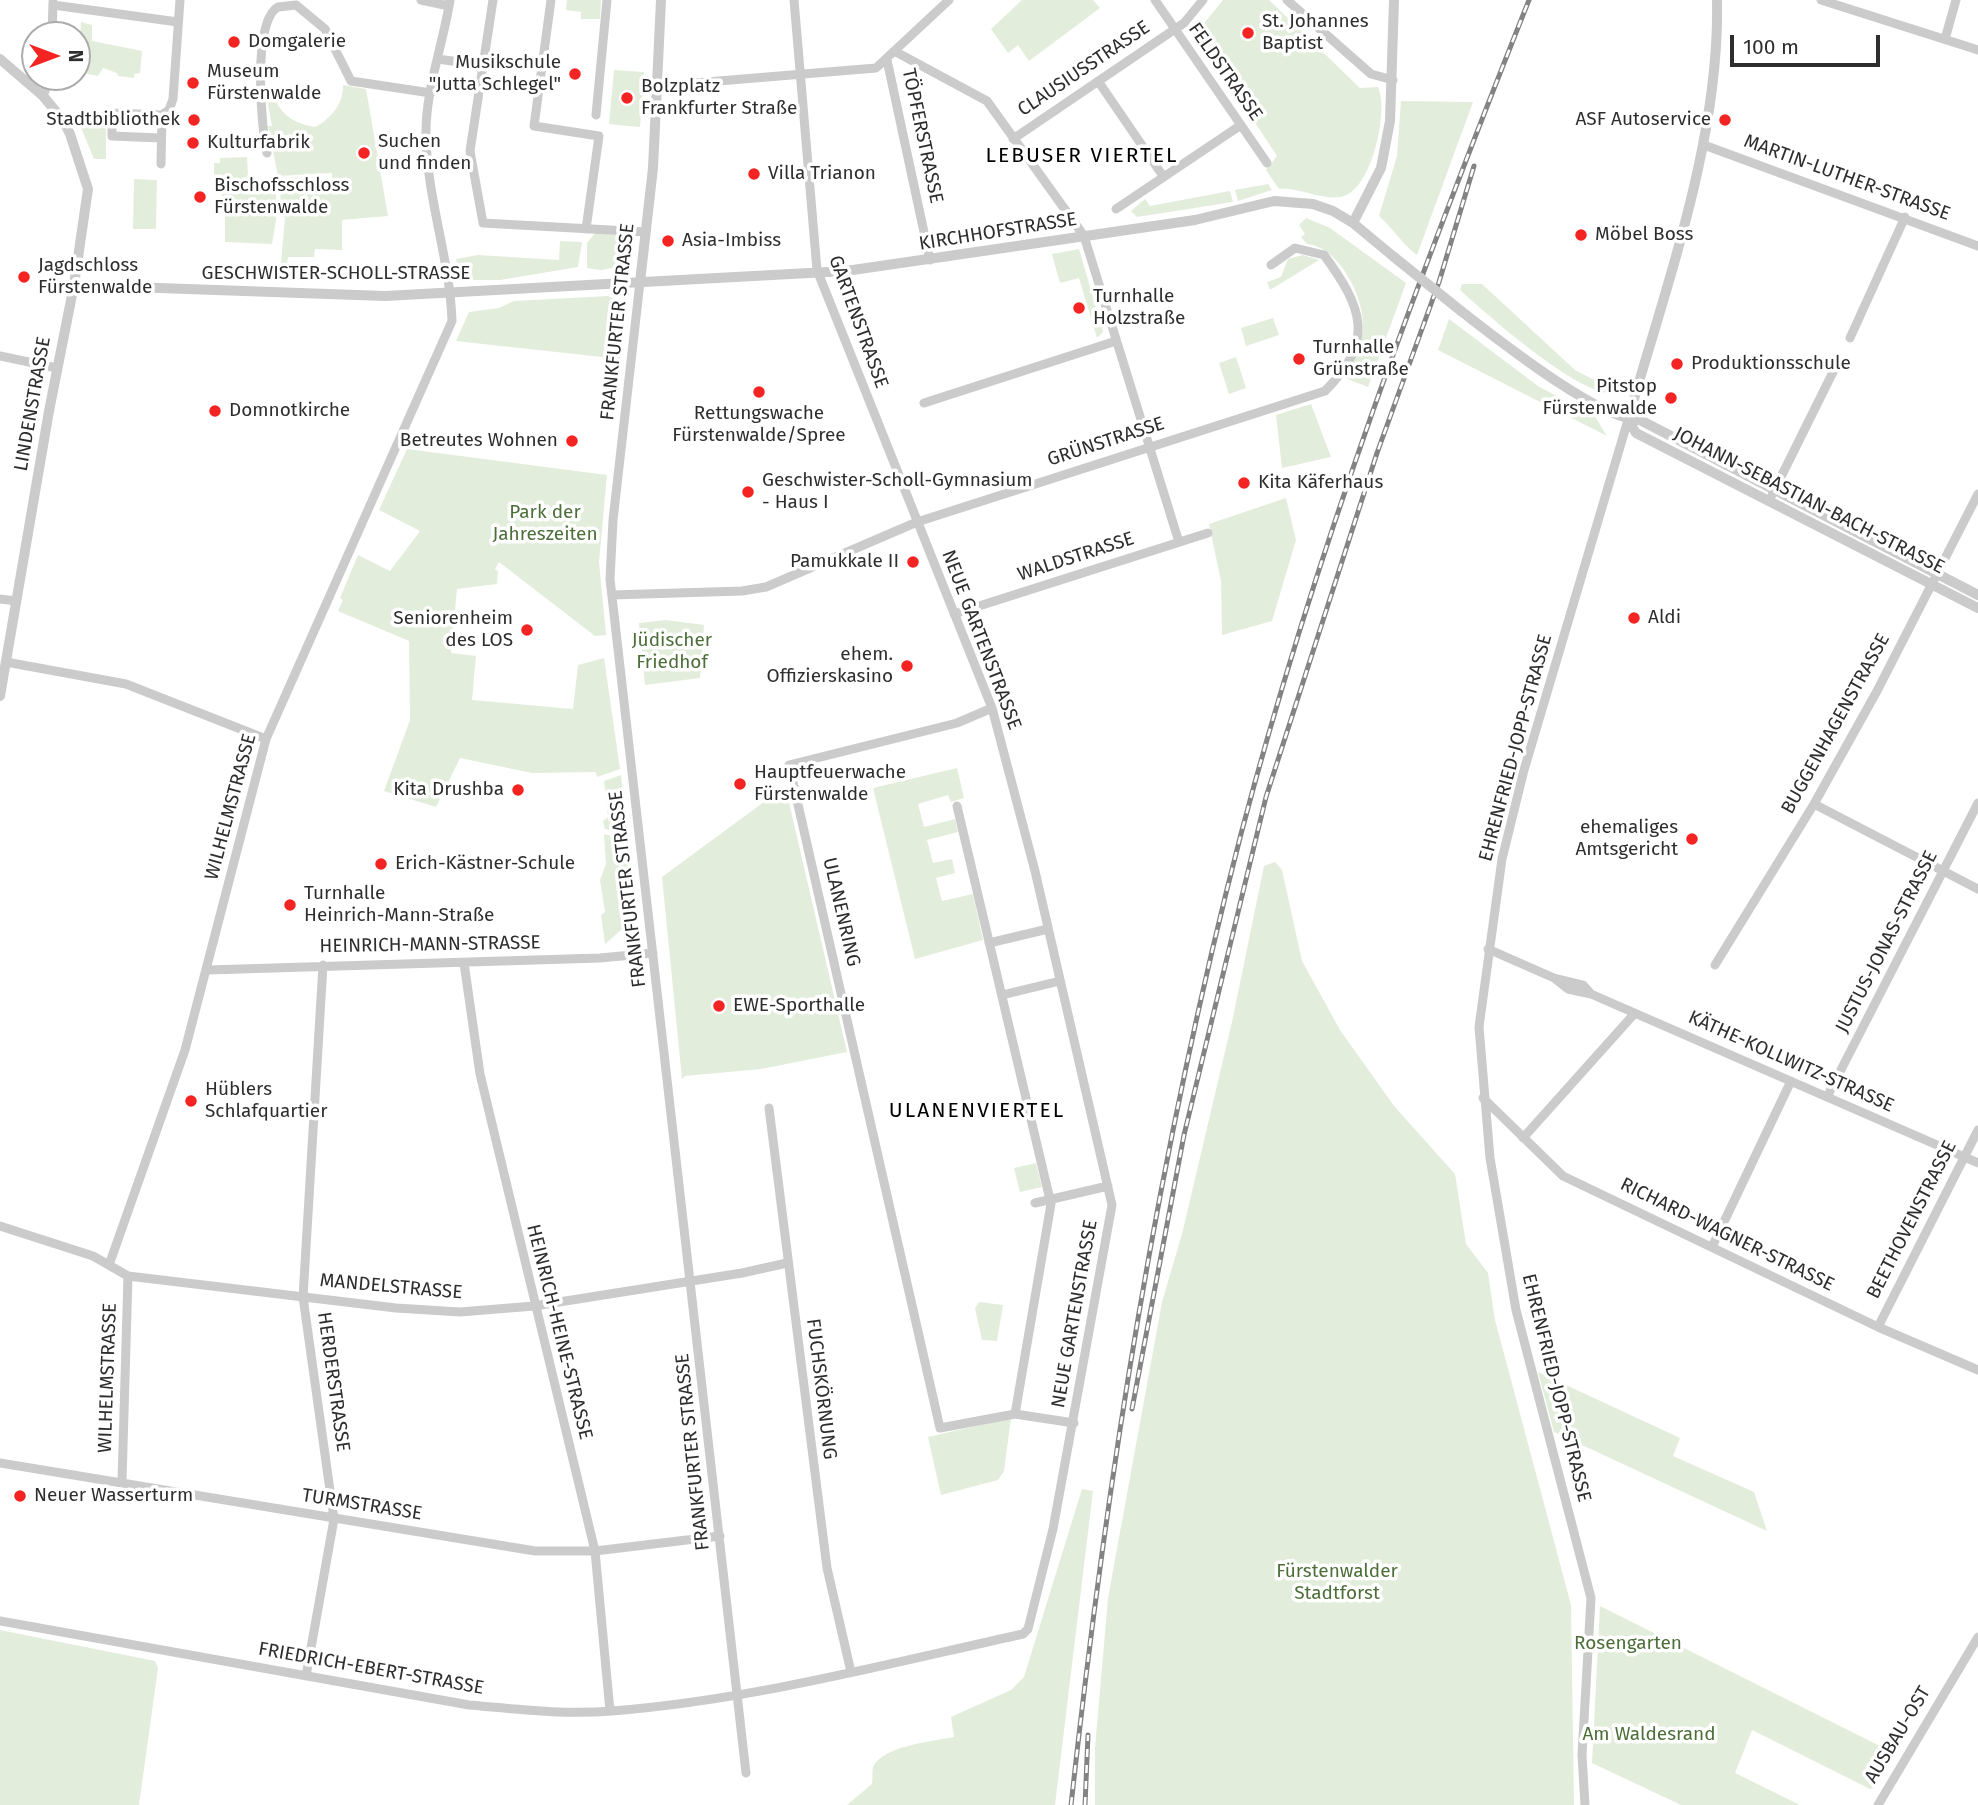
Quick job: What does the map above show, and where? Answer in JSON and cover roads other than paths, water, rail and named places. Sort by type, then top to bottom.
[{"type":"street","points":[[161,138],[112,136],[112,113],[162,115],[169,110],[173,99],[180,0]]},
{"type":"street","points":[[267,153],[261,58],[266,26],[273,10],[269,0]]},
{"type":"street","points":[[421,0],[450,3]]},
{"type":"street","points":[[493,0],[470,151],[484,223],[646,232]]},
{"type":"street","points":[[551,0],[534,126],[599,135],[586,229]]},
{"type":"street","points":[[596,115],[607,0]]},
{"type":"street","name":"FRANKFURTER STRASSE","points":[[661,0],[659,86],[646,232],[613,520],[612,595],[746,1773]]},
{"type":"street","name":"GARTENSTRASSE","points":[[794,0],[798,76],[817,270],[917,522]]},
{"type":"street","points":[[659,86],[876,68],[887,61],[949,0]]},
{"type":"street","name":"FELDSTRASSE","points":[[1155,0],[1267,163]]},
{"type":"street","name":"CLAUSIUSSTRASSE","points":[[1013,139],[1175,29],[1203,0]]},
{"type":"street","points":[[1287,0],[1371,74],[1393,80]]},
{"type":"street","points":[[1353,223],[1381,168],[1391,118],[1394,0]]},
{"type":"street","name":"EHRENFRIED-JOPP-STRASSE","points":[[1585,1805],[1582,1755],[1591,1598],[1516,1310],[1490,1158],[1479,1027],[1502,859],[1524,770],[1628,420],[1704,145],[1717,49],[1717,0]]},
{"type":"street","points":[[1821,0],[1978,50]]},
{"type":"street","points":[[1945,39],[1956,0]]},
{"type":"street","points":[[52,21],[53,2],[178,22]]},
{"type":"street","points":[[273,10],[297,3],[325,29],[351,81],[431,93]]},
{"type":"street","name":"WILHELMSTRASSE","points":[[109,1265],[183,1055],[208,970],[266,739],[452,321],[451,295],[428,163],[426,135],[431,93],[450,3]]},
{"type":"street","points":[[896,52],[979,94],[1084,236],[1179,542]]},
{"type":"street","name":"LINDENSTRASSE","points":[[0,59],[43,96],[70,134],[88,189],[74,285],[0,696]]},
{"type":"street","points":[[438,59],[483,65]]},
{"type":"street","name":"TÖPFERSTRASSE","points":[[887,61],[930,260]]},
{"type":"street","points":[[1098,80],[1163,176]]},
{"type":"street","points":[[43,96],[45,91]]},
{"type":"street","points":[[161,164],[162,115]]},
{"type":"street","points":[[1116,209],[1241,125]]},
{"type":"street","name":"MARTIN-LUTHER-STRASSE","points":[[1704,145],[1905,216],[1978,246]]},
{"type":"street","name":"KIRCHHOFSTRASSE","points":[[640,282],[873,268],[1236,213],[1274,201],[1313,204],[1353,223]]},
{"type":"street","points":[[1850,338],[1905,216]]},
{"type":"street","name":"JOHANN-SEBASTIAN-BACH-STRASSE","points":[[1353,223],[1520,356],[1571,390],[1628,420],[1636,433],[1772,495],[1934,578],[1978,595]]},
{"type":"street","name":"GRÜNSTRASSE","points":[[612,595],[752,591],[917,522],[1325,391],[1340,375],[1352,355],[1360,328],[1357,307],[1343,281],[1324,255],[1310,249],[1295,248],[1271,265]]},
{"type":"street","name":"GESCHWISTER-SCHOLL-STRASSE","points":[[74,285],[278,294],[451,295],[640,282]]},
{"type":"street","points":[[924,403],[1116,341]]},
{"type":"street","points":[[0,356],[57,369]]},
{"type":"street","points":[[1772,495],[1835,368]]},
{"type":"street","name":"BUGGENHAGENSTRASSE","points":[[1715,965],[1814,804],[1978,494]]},
{"type":"street","name":"NEUE GARTENSTRASSE","points":[[739,1697],[1026,1632],[1053,1529],[1112,1205],[1048,929],[992,708],[917,522]]},
{"type":"street","name":"WALDSTRASSE","points":[[954,614],[1208,533]]},
{"type":"street","name":"JOHANN-SEBASTIAN-BACH-STRASSE","points":[[1934,578],[1978,608]]},
{"type":"street","points":[[0,599],[16,601]]},
{"type":"street","points":[[6,662],[126,684],[266,739]]},
{"type":"street","name":"ULANENRING","points":[[992,708],[957,723],[789,765],[940,1428],[1015,1414],[1074,1423]]},
{"type":"street","name":"JUSTUS-JONAS-STRASSE","points":[[1827,1097],[1978,803]]},
{"type":"street","points":[[1814,804],[1978,889]]},
{"type":"street","points":[[957,806],[1050,1200],[1015,1414]]},
{"type":"street","points":[[989,943],[1048,929]]},
{"type":"street","name":"KÄTHE-KOLLWITZ-STRASSE","points":[[1488,949],[1554,978],[1568,989],[1591,994],[1978,1163]]},
{"type":"street","name":"HEINRICH-MANN-STRASSE","points":[[208,970],[464,963],[653,953]]},
{"type":"street","name":"HEINRICH-HEINE-STRASSE","points":[[464,963],[480,1074],[595,1551],[610,1711]]},
{"type":"street","name":"HERDERSTRASSE","points":[[306,1676],[334,1519],[303,1297],[323,965]]},
{"type":"street","points":[[1002,995],[1059,981]]},
{"type":"street","points":[[1523,1138],[1635,1013]]},
{"type":"street","points":[[1712,1247],[1791,1081]]},
{"type":"street","name":"RICHARD-WAGNER-STRASSE","points":[[1483,1098],[1563,1176],[1878,1327],[1978,1370]]},
{"type":"street","name":"FUCHSKÖRNUNG","points":[[769,1108],[827,1568],[851,1672]]},
{"type":"street","name":"BEETHOVENSTRASSE","points":[[1878,1327],[1978,1129]]},
{"type":"street","points":[[1035,1203],[1108,1186]]},
{"type":"street","name":"MANDELSTRASSE","points":[[0,1226],[93,1256],[128,1276],[396,1308],[460,1312],[534,1306],[787,1263]]},
{"type":"street","name":"WILHELMSTRASSE","points":[[122,1481],[128,1276]]},
{"type":"street","name":"TURMSTRASSE","points":[[0,1463],[535,1551],[595,1551],[720,1536]]},
{"type":"street","name":"FRIEDRICH-EBERT-STRASSE","points":[[0,1621],[469,1705],[538,1711],[610,1711],[739,1697]]},
{"type":"street","name":"AUSBAU-OST","points":[[1878,1805],[1978,1637]]},
{"type":"railway","points":[[1071,1805],[1101,1560],[1138,1316],[1184,1075],[1241,834],[1270,728],[1336,517],[1410,309],[1529,0]]},
{"type":"railway","points":[[1132,1409],[1184,1135],[1266,797],[1377,453],[1439,282],[1474,166]]},
{"type":"railway","points":[[1085,1805],[1088,1735]]},
{"type":"place","name":"St. Johannes Baptist","points":[[1248,33]]},
{"type":"place","name":"Domgalerie","points":[[234,42]]},
{"type":"place","name":"Musikschule \"Jutta Schlegel\"","points":[[575,74]]},
{"type":"place","name":"Museum Fürstenwalde","points":[[193,83]]},
{"type":"place","name":"Bolzplatz Frankfurter Straße","points":[[627,98]]},
{"type":"place","name":"Stadtbibliothek","points":[[194,120]]},
{"type":"place","name":"ASF Autoservice","points":[[1725,120]]},
{"type":"place","name":"Kulturfabrik","points":[[193,143]]},
{"type":"place","name":"Suchen und finden","points":[[364,153]]},
{"type":"place","name":"Villa Trianon","points":[[754,174]]},
{"type":"place","name":"Bischofsschloss Fürstenwalde","points":[[200,197]]},
{"type":"place","name":"Möbel Boss","points":[[1581,235]]},
{"type":"place","name":"Asia-Imbiss","points":[[668,241]]},
{"type":"place","name":"Jagdschloss Fürstenwalde","points":[[24,277]]},
{"type":"place","name":"Turnhalle Holzstraße","points":[[1079,308]]},
{"type":"place","name":"Turnhalle Grünstraße","points":[[1299,359]]},
{"type":"place","name":"Produktionsschule","points":[[1677,364]]},
{"type":"place","name":"Rettungswache Fürstenwalde/Spree","points":[[759,392]]},
{"type":"place","name":"Pitstop Fürstenwalde","points":[[1671,398]]},
{"type":"place","name":"Domnotkirche","points":[[215,411]]},
{"type":"place","name":"Betreutes Wohnen","points":[[572,441]]},
{"type":"place","name":"Kita Käferhaus","points":[[1244,483]]},
{"type":"place","name":"Geschwister-Scholl-Gymnasium - Haus I","points":[[748,492]]},
{"type":"place","name":"Pamukkale II","points":[[913,562]]},
{"type":"place","name":"Aldi","points":[[1634,618]]},
{"type":"place","name":"Seniorenheim des LOS","points":[[527,630]]},
{"type":"place","name":"ehem. Offizierskasino","points":[[907,666]]},
{"type":"place","name":"Hauptfeuerwache Fürstenwalde","points":[[740,784]]},
{"type":"place","name":"Kita Drushba","points":[[518,790]]},
{"type":"place","name":"ehemaliges Amtsgericht","points":[[1692,839]]},
{"type":"place","name":"Erich-Kästner-Schule","points":[[381,864]]},
{"type":"place","name":"Turnhalle Heinrich-Mann-Straße","points":[[290,905]]},
{"type":"place","name":"EWE-Sporthalle","points":[[719,1006]]},
{"type":"place","name":"Hüblers Schlafquartier","points":[[191,1101]]},
{"type":"place","name":"Neuer Wasserturm","points":[[20,1496]]},
{"type":"district","name":"LEBUSER VIERTEL","points":[[1082,156]]},
{"type":"district","name":"ULANENVIERTEL","points":[[977,1111]]},
{"type":"park label","name":"Park der Jahreszeiten","points":[[545,524]]},
{"type":"park label","name":"Jüdischer Friedhof","points":[[672,652]]},
{"type":"park label","name":"Fürstenwalder Stadtforst","points":[[1337,1583]]},
{"type":"park label","name":"Rosengarten","points":[[1628,1644]]},
{"type":"park label","name":"Am Waldesrand","points":[[1649,1735]]}]
